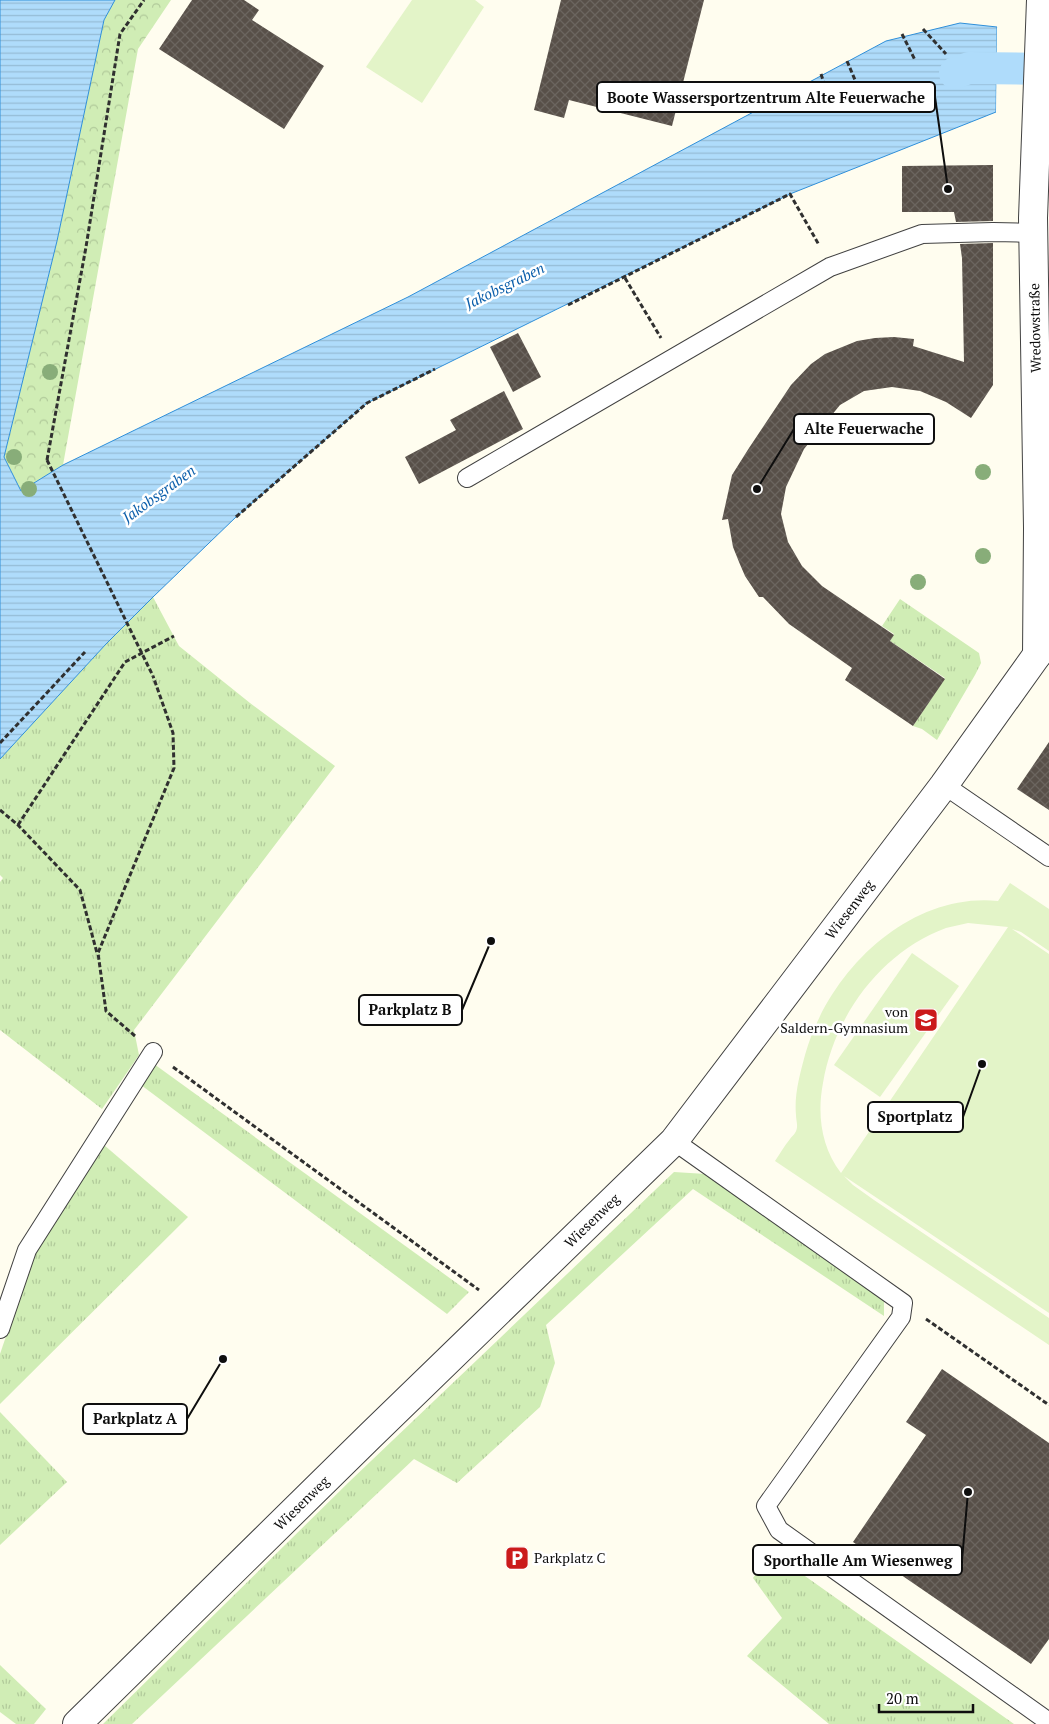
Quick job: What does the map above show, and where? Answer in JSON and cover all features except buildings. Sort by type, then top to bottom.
[{"type":"street","name":"Wredowstraße","points":[[1041,0],[1034,233],[1043,459],[1043,659]]},
{"type":"street","name":"Wiesenweg","points":[[77,1724],[674,1141],[944,785],[1043,659]]},
{"type":"lane","points":[[467,478],[830,267],[922,234],[1034,233]]},
{"type":"lane","points":[[944,785],[1049,857]]},
{"type":"lane","points":[[0,1329],[27,1250],[153,1052]]},
{"type":"lane","points":[[674,1141],[903,1303],[900,1317],[766,1506],[779,1530],[1049,1722]]},
{"type":"path","points":[[98,953],[174,768],[173,733],[153,676],[47,460],[86,247],[120,34],[144,0]]},
{"type":"path","points":[[923,29],[946,54]]},
{"type":"path","points":[[902,34],[915,60]]},
{"type":"path","points":[[847,61],[858,87]]},
{"type":"path","points":[[821,74],[830,102]]},
{"type":"path","points":[[783,94],[788,111]]},
{"type":"path","points":[[568,305],[790,194],[830,267]]},
{"type":"path","points":[[625,278],[672,358]]},
{"type":"path","points":[[236,517],[367,403],[435,369]]},
{"type":"path","points":[[18,825],[125,662],[174,636]]},
{"type":"path","points":[[0,743],[85,652]]},
{"type":"path","points":[[0,810],[18,825],[80,890],[98,953],[106,1011],[153,1052],[502,1307]]},
{"type":"path","points":[[903,1303],[1049,1405]]},
{"type":"green space","points":[[115,0],[171,0],[138,49],[63,465],[21,491],[4,457],[57,241],[104,20]]},
{"type":"green space","points":[[412,0],[475,0],[484,7],[422,103],[366,67]]},
{"type":"green space","points":[[153,597],[179,646],[250,703],[335,766],[134,1030],[139,1055],[102,1109],[0,1030],[0,882],[3,878],[0,875],[0,759],[106,644]]},
{"type":"green space","points":[[900,599],[979,653],[981,663],[937,740],[922,729],[913,726],[945,678],[890,641],[894,634],[882,626]]},
{"type":"green space","points":[[1010,883],[1049,909],[1049,951],[1021,932],[1012,929],[1049,954],[1049,1313],[844,1176],[874,1200],[1049,1318],[1049,1345],[775,1161],[796,1131],[798,1085],[805,1055],[816,1024],[832,995],[852,967],[876,944],[903,924],[933,910],[965,902],[998,901]],"holes":[[[968,923],[1008,927],[841,1173],[829,1152],[822,1130],[821,1095],[829,1058],[838,1034],[864,989],[881,970],[901,953],[923,939],[946,928]]]},
{"type":"green space","points":[[912,953],[959,986],[880,1097],[834,1065]]},
{"type":"green space","points":[[154,1064],[469,1292],[447,1314],[141,1085]]},
{"type":"green space","points":[[104,1145],[188,1217],[0,1404],[0,1354],[34,1254]]},
{"type":"green space","points":[[674,1172],[706,1174],[884,1298],[884,1316],[693,1189],[546,1325],[555,1363],[540,1407],[457,1483],[414,1459],[132,1724],[103,1724],[350,1481]]},
{"type":"green space","points":[[0,1412],[67,1482],[0,1545]]},
{"type":"green space","points":[[771,1552],[1014,1724],[829,1724],[747,1656],[782,1618],[753,1578]]},
{"type":"green space","points":[[0,1665],[46,1709],[34,1724],[16,1724],[0,1712]]},
{"type":"water","points":[[0,0],[115,0],[104,20],[57,241],[4,457],[21,491],[63,465],[408,297],[886,41],[960,23],[997,27],[996,112],[790,194],[367,403],[236,517],[153,597],[106,644],[0,759]]},
{"type":"pier","points":[[997,27],[1000,28],[998,112],[996,112]]},
{"type":"waterway","name":"Jakobsgraben","points":[[955,73],[969,68],[1049,69]]},
{"type":"place","name":"Boote Wassersportzentrum Alte Feuerwache","points":[[948,189]]},
{"type":"place","name":"Alte Feuerwache","points":[[757,489]]},
{"type":"place","name":"Parkplatz B","points":[[491,941]]},
{"type":"place","name":"von Saldern-Gymnasium","points":[[926,1020]]},
{"type":"place","name":"Sportplatz","points":[[982,1064]]},
{"type":"place","name":"Parkplatz A","points":[[223,1359]]},
{"type":"place","name":"Sporthalle Am Wiesenweg","points":[[968,1492]]},
{"type":"place","name":"Parkplatz C","points":[[517,1558]]}]
